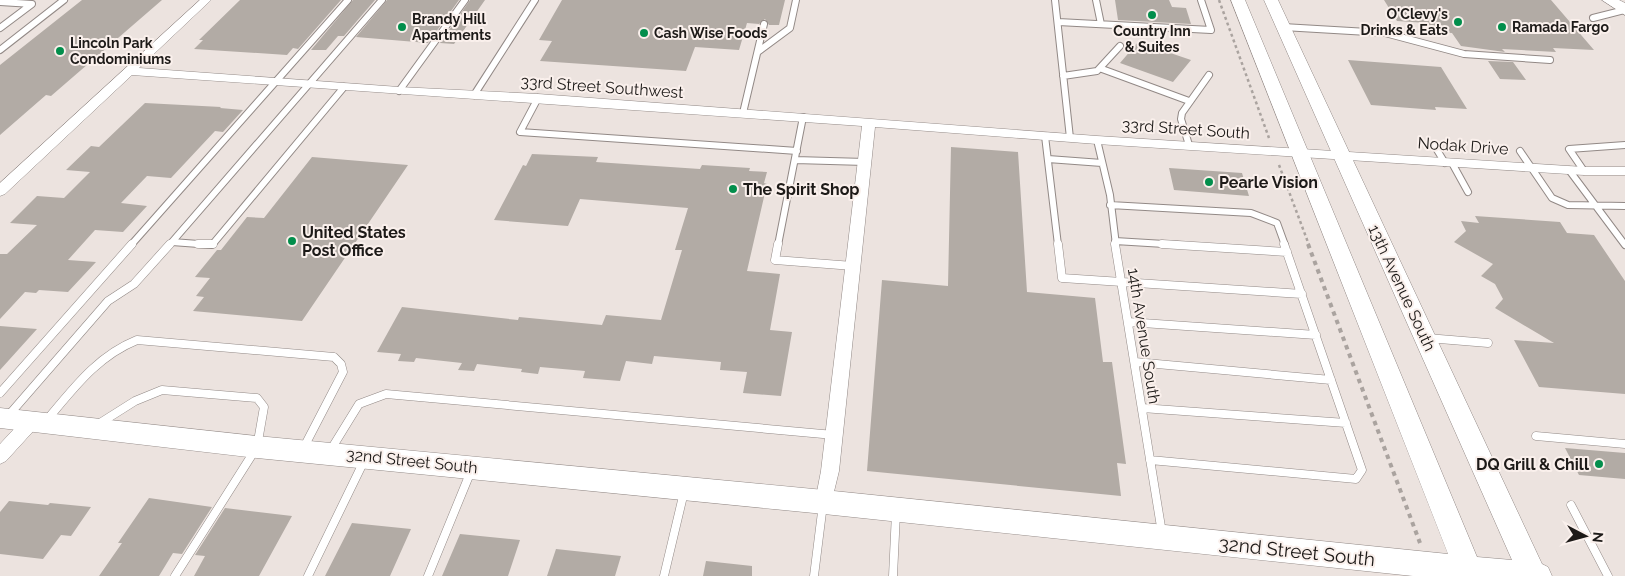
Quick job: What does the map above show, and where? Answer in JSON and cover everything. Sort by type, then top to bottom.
[{"type":"main road","points":[[1238,0],[1469,572]]},
{"type":"main road","points":[[1249,0],[1270,24]]},
{"type":"main road","name":"13th Avenue South","points":[[1271,0],[1270,24],[1342,156],[1533,576]]},
{"type":"main road","points":[[1609,0],[1625,10]]},
{"type":"main road","name":"32nd Street South","points":[[3,418],[257,446],[1126,533],[1469,572],[1538,576]]},
{"type":"street","points":[[0,191],[206,0]]},
{"type":"street","name":"33rd Street Southwest","points":[[131,71],[399,91],[538,98],[1070,138]]},
{"type":"street","points":[[824,502],[834,435],[869,123]]},
{"type":"street","name":"33rd Street South","points":[[1070,138],[1300,154]]},
{"type":"street","name":"Nodak Drive","points":[[1300,154],[1584,171],[1625,171]]},
{"type":"street","points":[[0,456],[38,422]]},
{"type":"lane","points":[[0,50],[64,0]]},
{"type":"lane","points":[[0,393],[348,0]]},
{"type":"lane","points":[[3,418],[108,301],[134,284],[382,0]]},
{"type":"lane","points":[[399,91],[465,0]]},
{"type":"lane","points":[[474,94],[535,0]]},
{"type":"lane","points":[[759,51],[790,28],[796,0]]},
{"type":"lane","points":[[1055,0],[1070,138]]},
{"type":"lane","points":[[1096,0],[1101,24]]},
{"type":"lane","points":[[1058,22],[1211,30],[1201,0]]},
{"type":"lane","points":[[0,2],[32,4],[0,28]]},
{"type":"lane","points":[[1593,18],[1625,10]]},
{"type":"lane","points":[[743,113],[764,24]]},
{"type":"lane","points":[[1270,24],[1385,32],[1464,54],[1550,60]]},
{"type":"lane","points":[[1063,76],[1087,74],[1102,69],[1120,46]]},
{"type":"lane","points":[[1102,69],[1189,101]]},
{"type":"lane","points":[[1188,146],[1181,119],[1182,113],[1208,75]]},
{"type":"lane","points":[[172,242],[212,245],[344,87]]},
{"type":"lane","points":[[538,98],[520,132],[797,151]]},
{"type":"lane","points":[[803,117],[775,260],[853,266]]},
{"type":"lane","points":[[1046,136],[1062,278],[1302,294]]},
{"type":"lane","name":"14th Avenue South","points":[[1097,140],[1110,205],[1163,537]]},
{"type":"lane","points":[[1434,144],[1468,192]]},
{"type":"lane","points":[[1584,171],[1569,149],[1625,145]]},
{"type":"lane","points":[[1520,150],[1552,198],[1568,205],[1625,206]]},
{"type":"lane","points":[[1048,159],[1102,163]]},
{"type":"lane","points":[[795,160],[865,162]]},
{"type":"lane","points":[[1569,170],[1625,245]]},
{"type":"lane","points":[[1110,205],[1251,213],[1277,223],[1362,470],[1356,479],[1150,460]]},
{"type":"lane","points":[[1115,241],[1287,252]]},
{"type":"lane","points":[[1128,322],[1316,335]]},
{"type":"lane","points":[[1426,338],[1488,343]]},
{"type":"lane","points":[[38,422],[106,355],[124,344],[138,340],[334,357],[341,364],[343,372],[302,450]]},
{"type":"lane","points":[[1134,362],[1331,380]]},
{"type":"lane","points":[[94,427],[136,401],[162,390],[256,398],[264,407],[257,446],[175,576]]},
{"type":"lane","points":[[329,453],[359,404],[386,394],[834,435]]},
{"type":"lane","points":[[1142,408],[1346,423]]},
{"type":"lane","points":[[1536,436],[1625,444]]},
{"type":"lane","points":[[308,576],[366,456]]},
{"type":"lane","points":[[428,576],[473,467]]},
{"type":"lane","points":[[664,576],[684,488]]},
{"type":"lane","points":[[814,576],[824,502]]},
{"type":"lane","points":[[1572,505],[1608,576]]},
{"type":"lane","points":[[893,576],[896,509]]},
{"type":"path","points":[[1219,0],[1273,151],[1417,535]]},
{"type":"building","name":"Lincoln Park Condominiums","points":[[82,0],[162,0],[51,96],[46,95],[0,135],[0,65]]},
{"type":"building","points":[[240,0],[341,0],[298,49],[293,48],[287,55],[194,49],[203,40],[199,40]]},
{"type":"building","points":[[353,0],[375,0],[344,36],[338,36],[326,50],[311,50]]},
{"type":"building","points":[[387,0],[459,0],[428,43],[356,37]]},
{"type":"building","points":[[470,0],[485,0],[454,44],[440,43]]},
{"type":"building","name":"Cash Wise Foods","points":[[562,0],[785,0],[779,25],[769,25],[765,19],[759,24],[747,23],[739,50],[695,47],[686,71],[540,61],[552,41],[539,40]]},
{"type":"building","name":"Country Inn & Suites","points":[[1115,0],[1169,0],[1172,7],[1186,8],[1191,24],[1118,20]]},
{"type":"building","name":"Ramada Fargo","points":[[1384,0],[1551,0],[1594,50],[1553,48],[1556,52],[1502,49],[1505,52],[1461,46],[1452,33],[1433,32],[1427,23],[1397,21]]},
{"type":"building","points":[[1138,42],[1191,60],[1173,82],[1120,63]]},
{"type":"building","points":[[1348,60],[1441,67],[1467,109],[1435,107],[1436,110],[1371,105]]},
{"type":"building","points":[[1488,61],[1513,62],[1526,80],[1500,79]]},
{"type":"building","points":[[145,103],[243,110],[223,132],[215,131],[171,178],[147,176],[121,203],[147,206],[123,232],[95,230],[68,260],[96,262],[68,292],[39,290],[36,293],[25,292],[0,319],[0,254],[7,254],[37,225],[10,223],[37,196],[64,198],[90,172],[66,170],[91,146],[99,147]]},
{"type":"building","points":[[951,147],[1018,152],[1027,292],[1095,298],[1103,362],[1112,362],[1126,464],[1117,463],[1121,496],[867,471],[882,280],[948,286]]},
{"type":"building","points":[[532,154],[598,157],[596,162],[700,169],[702,165],[750,168],[749,171],[767,172],[764,183],[767,184],[747,271],[780,274],[770,330],[792,332],[781,396],[743,393],[747,372],[720,370],[721,362],[654,356],[652,364],[626,361],[620,381],[583,378],[585,371],[540,367],[538,374],[521,372],[522,369],[477,364],[474,371],[458,370],[462,363],[416,358],[414,362],[398,361],[401,354],[377,352],[402,307],[518,320],[519,317],[602,325],[606,315],[661,320],[682,250],[675,250],[688,208],[580,199],[568,226],[494,220],[523,165],[526,166]]},
{"type":"building","name":"United States Post Office","points":[[312,157],[408,165],[302,321],[193,311],[204,297],[196,296],[210,278],[195,277],[217,250],[221,250],[247,217],[264,218]]},
{"type":"building","name":"Pearle Vision","points":[[1169,168],[1242,173],[1249,196],[1174,190]]},
{"type":"building","points":[[1475,216],[1560,222],[1567,233],[1594,235],[1625,281],[1625,394],[1539,387],[1514,340],[1554,343],[1495,308],[1503,299],[1495,284],[1481,276],[1493,264],[1454,242],[1466,231],[1461,221],[1479,223]]},
{"type":"building","points":[[0,326],[37,329],[0,370]]},
{"type":"building","name":"DQ Grill & Chill","points":[[1565,448],[1625,453],[1625,479],[1579,475]]},
{"type":"building","points":[[149,498],[212,507],[182,554],[173,553],[159,576],[99,576],[122,543],[118,543]]},
{"type":"building","points":[[9,501],[91,507],[71,536],[61,535],[43,559],[0,554],[0,512]]},
{"type":"building","points":[[225,508],[292,516],[259,576],[194,576],[205,556],[195,555]]},
{"type":"building","points":[[352,523],[411,529],[390,576],[325,576]]},
{"type":"building","points":[[460,534],[520,540],[508,576],[442,576]]},
{"type":"building","points":[[556,549],[621,556],[615,576],[547,576]]},
{"type":"building","points":[[706,561],[752,566],[752,576],[703,576]]},
{"type":"place","name":"Country Inn & Suites","points":[[1152,15]]},
{"type":"place","name":"O'Clevy's Drinks & Eats","points":[[1458,22]]},
{"type":"place","name":"Brandy Hill Apartments","points":[[402,27]]},
{"type":"place","name":"Ramada Fargo","points":[[1502,27]]},
{"type":"place","name":"Cash Wise Foods","points":[[644,33]]},
{"type":"place","name":"Lincoln Park Condominiums","points":[[60,51]]},
{"type":"place","name":"Pearle Vision","points":[[1209,182]]},
{"type":"place","name":"The Spirit Shop","points":[[733,189]]},
{"type":"place","name":"United States Post Office","points":[[292,241]]},
{"type":"place","name":"DQ Grill & Chill","points":[[1599,464]]}]
